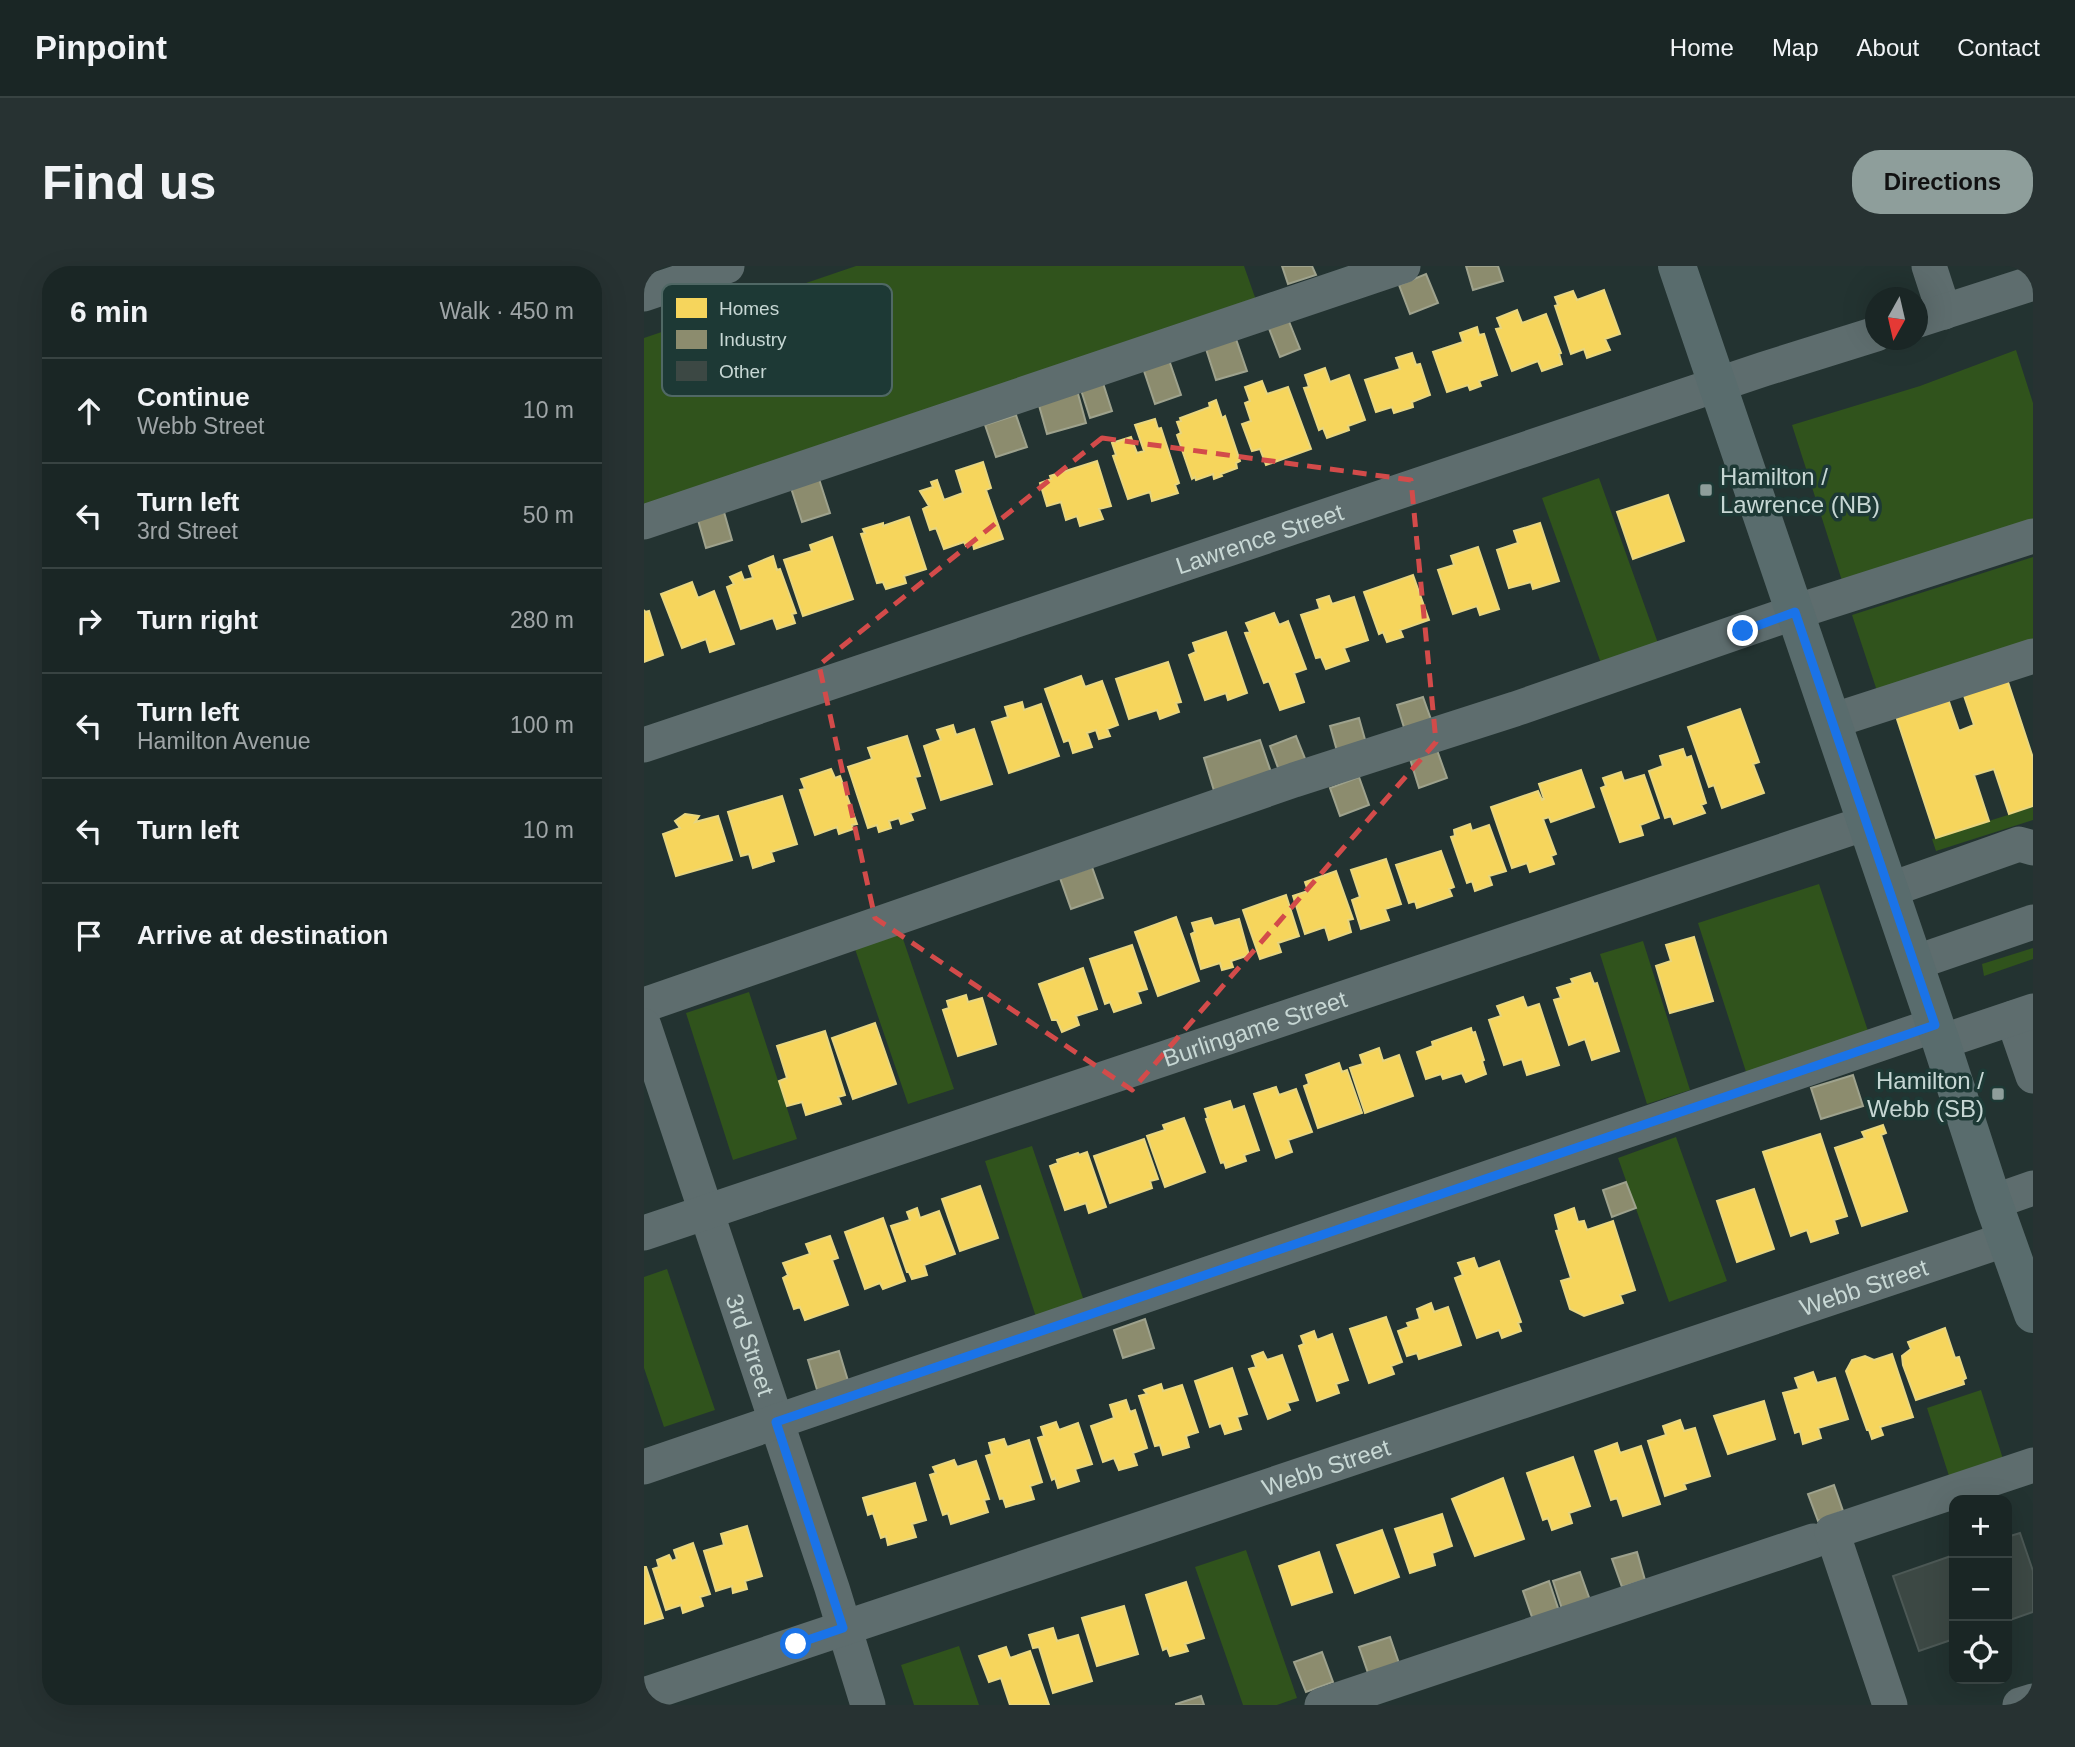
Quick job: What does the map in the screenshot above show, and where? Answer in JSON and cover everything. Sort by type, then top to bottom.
[{"type":"main road","points":[[1677,266],[2033,1314]]},
{"type":"street","points":[[674,284],[727,266]]},
{"type":"street","points":[[644,522],[1403,266]]},
{"type":"street","points":[[1929,266],[1931,316],[2033,283]]},
{"type":"street","points":[[644,294],[662,288]]},
{"type":"street","name":"Lawrence Street","points":[[644,745],[1865,337]]},
{"type":"street","points":[[644,1005],[1281,784],[1515,709],[1795,612],[2033,536]]},
{"type":"street","points":[[1832,721],[2033,656]]},
{"type":"street","name":"Burlingame Street","points":[[644,1233],[1866,823]]},
{"type":"street","points":[[1889,890],[2019,844],[2033,848]]},
{"type":"street","points":[[1914,963],[2033,922]]},
{"type":"street","points":[[644,1466],[1938,1033],[2023,1014],[2033,1075]]},
{"type":"street","name":"3rd Street","points":[[644,1026],[868,1705]]},
{"type":"street","points":[[1993,1202],[2033,1188]]},
{"type":"street","name":"Webb Street","points":[[644,1695],[2007,1239]]},
{"type":"street","points":[[1890,1705],[1832,1532],[2033,1465]]},
{"type":"street","points":[[1322,1705],[1814,1541]]},
{"type":"street","points":[[2020,1705],[2033,1701]]},
{"type":"highlighted area","points":[[1102,438],[1411,480],[1436,742],[1132,1090],[875,918],[819,665]]},
{"type":"green space","points":[[856,266],[1244,266],[1257,303],[644,508],[644,338],[662,332],[662,396],[892,396],[892,284],[803,284]]},
{"type":"green space","points":[[2016,350],[2033,403],[2033,525],[1844,587],[1792,425],[1920,386]]},
{"type":"green space","points":[[1599,478],[1659,646],[1602,666],[1542,498]]},
{"type":"green space","points":[[2033,557],[2033,647],[1879,697],[1852,615]]},
{"type":"green space","points":[[2033,807],[2033,820],[1936,851],[1932,839]]},
{"type":"green space","points":[[1819,884],[1871,1040],[1748,1078],[1698,923]]},
{"type":"green space","points":[[901,933],[954,1089],[908,1104],[855,949]]},
{"type":"green space","points":[[1643,941],[1690,1090],[1647,1104],[1600,954]]},
{"type":"green space","points":[[2033,948],[2033,959],[1984,976],[1982,964]]},
{"type":"green space","points":[[749,992],[797,1139],[733,1160],[686,1013]]},
{"type":"green space","points":[[1676,1137],[1727,1281],[1669,1302],[1618,1158]]},
{"type":"green space","points":[[1032,1146],[1084,1301],[1036,1317],[985,1161]]},
{"type":"green space","points":[[667,1269],[715,1410],[664,1427],[644,1368],[644,1277]]},
{"type":"green space","points":[[1981,1390],[2004,1462],[1950,1479],[1927,1408]]},
{"type":"green space","points":[[1246,1550],[1297,1698],[1277,1705],[1243,1705],[1195,1567]]},
{"type":"green space","points":[[959,1646],[979,1705],[914,1705],[901,1665]]},
{"type":"building: Homes","points":[[1604,290],[1620,334],[1605,339],[1610,350],[1587,358],[1584,349],[1571,354],[1555,306],[1558,305],[1555,297],[1573,291],[1577,300]]},
{"type":"building: Homes","points":[[1517,310],[1522,323],[1546,314],[1561,353],[1562,364],[1542,371],[1538,361],[1512,371],[1496,329],[1501,328],[1497,318]]},
{"type":"building: Homes","points":[[1477,327],[1479,335],[1484,334],[1497,375],[1479,381],[1481,386],[1470,390],[1468,385],[1447,392],[1433,352],[1463,342],[1460,333]]},
{"type":"building: Homes","points":[[1412,353],[1416,365],[1420,364],[1430,395],[1412,402],[1413,407],[1394,413],[1392,407],[1376,412],[1365,380],[1400,369],[1396,358]]},
{"type":"building: Homes","points":[[1325,368],[1330,382],[1349,375],[1365,420],[1348,426],[1349,430],[1327,438],[1323,428],[1319,430],[1304,388],[1309,387],[1305,375]]},
{"type":"building: Homes","points":[[1262,381],[1267,394],[1288,387],[1311,449],[1266,465],[1260,449],[1252,451],[1242,424],[1251,421],[1245,403],[1250,401],[1245,387]]},
{"type":"building: Homes","points":[[1216,400],[1222,418],[1225,416],[1240,461],[1236,463],[1237,468],[1214,479],[1213,474],[1192,479],[1177,435],[1181,433],[1177,422],[1181,421],[1180,418],[1210,407],[1209,403]]},
{"type":"building: Homes","points":[[1155,419],[1158,429],[1161,428],[1179,483],[1175,485],[1178,493],[1152,501],[1150,492],[1128,499],[1113,456],[1116,455],[1112,443],[1131,437],[1137,453],[1144,451],[1135,425]]},
{"type":"building: Homes","points":[[1097,461],[1111,506],[1099,509],[1103,519],[1080,526],[1077,516],[1066,520],[1061,502],[1047,506],[1040,483],[1051,479],[1050,476]]},
{"type":"building: Homes","points":[[983,462],[991,488],[986,490],[1003,539],[974,549],[973,544],[966,546],[964,542],[944,549],[936,528],[930,530],[923,509],[929,506],[920,491],[933,487],[931,482],[937,480],[944,500],[963,493],[956,471]]},
{"type":"building: Homes","points":[[1668,495],[1684,541],[1633,559],[1617,512]]},
{"type":"building: Homes","points":[[909,517],[926,569],[904,576],[906,583],[886,589],[883,582],[877,583],[861,534],[865,533],[863,529],[883,523],[883,526]]},
{"type":"building: Homes","points":[[1540,523],[1559,581],[1533,589],[1531,582],[1509,588],[1497,550],[1518,543],[1514,531]]},
{"type":"building: Homes","points":[[832,537],[853,599],[803,616],[784,560],[812,551],[810,545]]},
{"type":"building: Homes","points":[[1478,547],[1499,609],[1480,615],[1477,606],[1453,614],[1438,570],[1454,565],[1451,556]]},
{"type":"building: Homes","points":[[773,556],[796,613],[792,614],[795,623],[777,629],[773,618],[741,629],[727,587],[734,584],[730,577],[741,572],[744,580],[753,578],[749,566]]},
{"type":"building: Homes","points":[[1413,575],[1429,620],[1400,630],[1403,637],[1387,642],[1383,632],[1379,634],[1364,592]]},
{"type":"building: Homes","points":[[692,582],[698,598],[714,591],[734,644],[710,652],[706,639],[682,648],[661,594]]},
{"type":"building: Homes","points":[[1329,596],[1332,604],[1354,597],[1368,640],[1344,648],[1349,661],[1326,669],[1321,657],[1316,658],[1301,615],[1320,609],[1317,600]]},
{"type":"building: Homes","points":[[644,610],[649,611],[663,655],[644,662]]},
{"type":"building: Homes","points":[[1274,613],[1279,625],[1288,621],[1306,669],[1294,673],[1304,702],[1280,710],[1269,681],[1264,683],[1245,633],[1250,632],[1246,623]]},
{"type":"building: Homes","points":[[1226,632],[1247,693],[1228,700],[1226,693],[1205,700],[1189,655],[1196,652],[1193,643]]},
{"type":"building: Homes","points":[[1168,662],[1181,702],[1176,703],[1179,712],[1160,719],[1157,710],[1129,719],[1116,679]]},
{"type":"building: Homes","points":[[2005,673],[2033,758],[2033,806],[2009,814],[1994,769],[1974,775],[1989,821],[1936,838],[1894,710],[1946,693],[1959,731],[1974,725],[1961,687]]},
{"type":"building: Homes","points":[[1081,676],[1085,687],[1102,681],[1118,725],[1107,729],[1110,736],[1099,739],[1096,730],[1087,733],[1092,747],[1073,753],[1069,740],[1064,742],[1045,689]]},
{"type":"building: Homes","points":[[1022,702],[1024,710],[1041,704],[1059,756],[1009,773],[992,722],[1008,717],[1005,707]]},
{"type":"building: Homes","points":[[1740,709],[1759,762],[1753,764],[1764,793],[1722,808],[1714,785],[1709,787],[1688,727]]},
{"type":"building: Homes","points":[[953,725],[956,735],[974,729],[992,784],[941,800],[924,746],[941,740],[937,730]]},
{"type":"building: Homes","points":[[907,736],[920,776],[915,777],[925,808],[910,813],[913,820],[901,824],[899,818],[889,821],[891,828],[879,832],[877,825],[868,828],[848,767],[872,759],[868,748]]},
{"type":"building: Homes","points":[[1683,749],[1686,758],[1691,756],[1706,803],[1701,805],[1705,813],[1674,824],[1671,816],[1665,818],[1649,771],[1663,766],[1660,756]]},
{"type":"building: Homes","points":[[831,769],[835,778],[840,776],[857,824],[852,825],[853,829],[839,834],[837,827],[815,835],[800,790],[805,789],[801,779]]},
{"type":"building: Homes","points":[[1581,770],[1594,807],[1551,822],[1549,817],[1543,819],[1556,854],[1551,856],[1554,864],[1530,872],[1527,863],[1512,868],[1491,807],[1538,791],[1542,800],[1544,799],[1539,784]]},
{"type":"building: Homes","points":[[1621,772],[1624,781],[1644,775],[1659,818],[1640,825],[1643,835],[1620,842],[1601,788],[1606,786],[1603,778]]},
{"type":"building: Homes","points":[[782,796],[797,844],[771,852],[774,861],[753,868],[749,854],[741,856],[728,812]]},
{"type":"building: Homes","points":[[685,814],[699,816],[695,822],[718,816],[732,860],[676,876],[663,834],[680,828],[675,821]]},
{"type":"building: Homes","points":[[1470,824],[1472,831],[1489,825],[1506,871],[1489,876],[1492,885],[1475,891],[1472,881],[1467,883],[1451,837],[1455,836],[1454,830]]},
{"type":"building: Homes","points":[[1441,851],[1454,887],[1449,889],[1452,896],[1417,908],[1415,901],[1409,903],[1396,865]]},
{"type":"building: Homes","points":[[1386,859],[1401,904],[1385,909],[1389,920],[1361,929],[1352,900],[1360,897],[1351,870]]},
{"type":"building: Homes","points":[[1336,871],[1353,919],[1348,920],[1351,932],[1329,940],[1325,927],[1305,934],[1293,896],[1308,891],[1305,882]]},
{"type":"building: Homes","points":[[1286,895],[1299,936],[1278,943],[1281,952],[1260,959],[1243,910]]},
{"type":"building: Homes","points":[[1176,917],[1199,981],[1158,996],[1135,932]]},
{"type":"building: Homes","points":[[1211,918],[1214,926],[1239,919],[1249,955],[1231,961],[1233,967],[1222,970],[1220,963],[1201,969],[1191,934],[1195,932],[1192,923]]},
{"type":"building: Homes","points":[[1694,937],[1713,1001],[1670,1013],[1656,966],[1671,961],[1666,945]]},
{"type":"building: Homes","points":[[1132,945],[1147,989],[1137,992],[1141,1003],[1114,1012],[1110,1002],[1105,1004],[1090,959]]},
{"type":"building: Homes","points":[[1083,968],[1097,1009],[1076,1016],[1079,1025],[1062,1032],[1057,1020],[1052,1020],[1039,984]]},
{"type":"building: Homes","points":[[1590,973],[1594,984],[1597,983],[1619,1051],[1592,1060],[1585,1039],[1569,1045],[1554,1000],[1561,998],[1557,988],[1573,983],[1571,979]]},
{"type":"building: Homes","points":[[966,995],[968,1002],[982,998],[996,1044],[958,1056],[943,1010],[949,1008],[947,1001]]},
{"type":"building: Homes","points":[[1523,997],[1527,1008],[1539,1004],[1559,1065],[1527,1075],[1522,1059],[1504,1065],[1489,1020],[1501,1016],[1497,1006]]},
{"type":"building: Homes","points":[[875,1023],[896,1084],[853,1099],[832,1038]]},
{"type":"building: Homes","points":[[1471,1028],[1472,1033],[1475,1032],[1486,1074],[1466,1082],[1462,1073],[1443,1079],[1441,1074],[1426,1079],[1417,1052],[1433,1046],[1432,1042]]},
{"type":"building: Homes","points":[[825,1031],[845,1095],[838,1097],[841,1104],[806,1115],[802,1102],[787,1106],[779,1081],[787,1078],[777,1046]]},
{"type":"building: Homes","points":[[1379,1048],[1383,1061],[1399,1055],[1413,1096],[1365,1113],[1350,1068],[1363,1064],[1360,1055]]},
{"type":"building: Homes","points":[[1339,1063],[1342,1072],[1347,1070],[1362,1113],[1318,1128],[1304,1086],[1309,1084],[1306,1075]]},
{"type":"building: Homes","points":[[1276,1087],[1279,1095],[1296,1089],[1312,1132],[1288,1140],[1292,1152],[1276,1158],[1254,1094]]},
{"type":"building: Homes","points":[[1230,1101],[1233,1110],[1244,1106],[1259,1150],[1244,1155],[1246,1161],[1226,1168],[1224,1162],[1221,1163],[1205,1109]]},
{"type":"building: Homes","points":[[1184,1118],[1205,1172],[1165,1187],[1147,1136],[1165,1130],[1163,1125]]},
{"type":"building: Homes","points":[[1883,1125],[1886,1133],[1881,1135],[1907,1211],[1862,1226],[1835,1148],[1865,1138],[1862,1132]]},
{"type":"building: Homes","points":[[1820,1134],[1847,1216],[1834,1220],[1838,1233],[1811,1242],[1807,1230],[1791,1236],[1763,1152]]},
{"type":"building: Homes","points":[[1144,1139],[1158,1179],[1150,1181],[1152,1188],[1110,1203],[1094,1156]]},
{"type":"building: Homes","points":[[1087,1152],[1106,1207],[1089,1213],[1086,1203],[1065,1210],[1050,1166],[1058,1163],[1057,1160]]},
{"type":"building: Homes","points":[[980,1186],[998,1238],[960,1251],[942,1199]]},
{"type":"building: Homes","points":[[1754,1189],[1774,1249],[1737,1262],[1717,1201]]},
{"type":"building: Homes","points":[[917,1208],[920,1218],[939,1211],[955,1254],[924,1265],[927,1275],[912,1279],[891,1226],[910,1220],[907,1212]]},
{"type":"building: Homes","points":[[1574,1208],[1578,1222],[1584,1221],[1587,1230],[1613,1221],[1635,1290],[1620,1295],[1623,1303],[1584,1316],[1570,1309],[1561,1281],[1571,1278],[1556,1231],[1559,1230],[1555,1215]]},
{"type":"building: Homes","points":[[883,1218],[905,1281],[883,1289],[880,1283],[865,1289],[845,1232]]},
{"type":"building: Homes","points":[[830,1236],[838,1258],[832,1260],[848,1305],[805,1320],[800,1307],[794,1309],[783,1278],[788,1275],[783,1263],[810,1254],[806,1244]]},
{"type":"building: Homes","points":[[1474,1258],[1478,1269],[1499,1261],[1521,1322],[1518,1323],[1521,1331],[1502,1338],[1499,1330],[1477,1338],[1455,1278],[1463,1275],[1458,1263]]},
{"type":"building: Homes","points":[[1431,1303],[1434,1312],[1448,1307],[1461,1345],[1419,1359],[1417,1353],[1407,1356],[1398,1331],[1409,1327],[1407,1323],[1420,1319],[1417,1309]]},
{"type":"building: Homes","points":[[1386,1317],[1402,1362],[1391,1366],[1394,1374],[1369,1383],[1350,1329]]},
{"type":"building: Homes","points":[[1945,1328],[1955,1358],[1959,1357],[1966,1378],[1963,1380],[1964,1384],[1916,1400],[1902,1356],[1911,1349],[1908,1342]]},
{"type":"building: Homes","points":[[1314,1331],[1317,1340],[1332,1334],[1348,1380],[1336,1384],[1339,1393],[1317,1401],[1299,1346],[1304,1344],[1301,1336]]},
{"type":"building: Homes","points":[[1263,1352],[1267,1360],[1282,1355],[1298,1400],[1287,1403],[1290,1410],[1268,1419],[1249,1369],[1256,1367],[1252,1356]]},
{"type":"building: Homes","points":[[1892,1354],[1913,1417],[1880,1427],[1883,1435],[1872,1439],[1846,1371],[1852,1360],[1865,1356],[1874,1360]]},
{"type":"building: Homes","points":[[1232,1368],[1247,1414],[1237,1417],[1241,1429],[1225,1434],[1221,1423],[1210,1427],[1195,1381]]},
{"type":"building: Homes","points":[[1813,1372],[1817,1383],[1835,1378],[1848,1419],[1818,1428],[1821,1438],[1803,1444],[1800,1431],[1795,1433],[1783,1393],[1799,1389],[1795,1378]]},
{"type":"building: Homes","points":[[1161,1384],[1163,1391],[1182,1385],[1198,1432],[1186,1436],[1189,1447],[1163,1455],[1160,1445],[1155,1446],[1139,1396],[1147,1394],[1144,1390]]},
{"type":"building: Homes","points":[[1126,1400],[1130,1412],[1135,1410],[1147,1448],[1133,1453],[1137,1465],[1119,1470],[1114,1458],[1103,1462],[1091,1426],[1114,1418],[1110,1405]]},
{"type":"building: Homes","points":[[1764,1401],[1775,1439],[1728,1454],[1714,1416]]},
{"type":"building: Homes","points":[[1680,1420],[1684,1431],[1695,1428],[1710,1476],[1684,1484],[1686,1489],[1665,1496],[1648,1441],[1666,1435],[1663,1426]]},
{"type":"building: Homes","points":[[1056,1422],[1059,1430],[1078,1423],[1092,1464],[1075,1469],[1079,1481],[1058,1488],[1055,1478],[1052,1480],[1038,1438],[1044,1436],[1041,1427]]},
{"type":"building: Homes","points":[[1004,1439],[1007,1447],[1029,1440],[1042,1482],[1030,1486],[1034,1499],[1006,1507],[1003,1498],[1000,1499],[986,1456],[992,1454],[989,1443]]},
{"type":"building: Homes","points":[[1617,1443],[1620,1453],[1641,1446],[1660,1504],[1623,1516],[1617,1498],[1611,1500],[1595,1451]]},
{"type":"building: Homes","points":[[1573,1457],[1590,1506],[1569,1513],[1572,1523],[1552,1530],[1548,1518],[1543,1520],[1527,1473]]},
{"type":"building: Homes","points":[[954,1460],[957,1467],[976,1461],[989,1499],[984,1500],[988,1512],[951,1524],[948,1513],[943,1515],[930,1475],[936,1473],[933,1467]]},
{"type":"building: Homes","points":[[1503,1478],[1524,1539],[1475,1556],[1452,1499]]},
{"type":"building: Homes","points":[[915,1483],[926,1520],[912,1524],[916,1537],[888,1545],[886,1536],[881,1538],[873,1513],[868,1515],[863,1498]]},
{"type":"building: Homes","points":[[1442,1514],[1452,1546],[1432,1553],[1435,1565],[1410,1573],[1395,1529]]},
{"type":"building: Homes","points":[[747,1526],[762,1576],[745,1581],[747,1589],[733,1593],[732,1586],[716,1591],[704,1551],[724,1545],[721,1534]]},
{"type":"building: Homes","points":[[1382,1530],[1399,1577],[1355,1593],[1337,1545]]},
{"type":"building: Homes","points":[[693,1543],[710,1594],[700,1597],[703,1606],[683,1613],[681,1605],[666,1610],[653,1569],[659,1567],[657,1560],[669,1555],[672,1561],[677,1559],[674,1550]]},
{"type":"building: Homes","points":[[1319,1552],[1332,1592],[1292,1605],[1279,1566]]},
{"type":"building: Homes","points":[[644,1567],[663,1618],[644,1624]]},
{"type":"building: Homes","points":[[1186,1582],[1204,1638],[1185,1644],[1188,1651],[1170,1656],[1167,1648],[1163,1650],[1146,1595]]},
{"type":"building: Homes","points":[[1124,1606],[1138,1654],[1097,1666],[1082,1618]]},
{"type":"building: Homes","points":[[1053,1628],[1057,1641],[1078,1635],[1092,1681],[1053,1693],[1039,1647],[1033,1648],[1029,1635]]},
{"type":"building: Homes","points":[[1006,1647],[1010,1658],[1030,1651],[1049,1705],[1010,1705],[1001,1678],[989,1682],[979,1656]]},
{"type":"building: Industry","points":[[1282,266],[1312,266],[1316,275],[1288,284]]},
{"type":"building: Industry","points":[[1466,266],[1498,266],[1503,281],[1473,290]]},
{"type":"building: Industry","points":[[1426,274],[1438,303],[1410,314],[1399,285]]},
{"type":"building: Industry","points":[[1288,319],[1300,349],[1280,357],[1268,326]]},
{"type":"building: Industry","points":[[1236,339],[1247,371],[1216,380],[1206,349]]},
{"type":"building: Industry","points":[[1169,360],[1181,395],[1155,404],[1143,368]]},
{"type":"building: Industry","points":[[1103,383],[1112,411],[1090,418],[1081,390]]},
{"type":"building: Industry","points":[[1077,390],[1086,423],[1047,434],[1038,402]]},
{"type":"building: Industry","points":[[1016,415],[1027,447],[996,457],[985,425]]},
{"type":"building: Industry","points":[[819,479],[830,513],[802,522],[791,488]]},
{"type":"building: Industry","points":[[724,512],[732,540],[706,548],[698,520]]},
{"type":"building: Industry","points":[[1423,697],[1433,725],[1406,734],[1397,705]]},
{"type":"building: Industry","points":[[1359,718],[1366,743],[1337,751],[1330,726]]},
{"type":"building: Industry","points":[[1296,736],[1308,766],[1281,776],[1270,746]]},
{"type":"building: Industry","points":[[1260,740],[1272,775],[1215,794],[1204,758]]},
{"type":"building: Industry","points":[[1437,750],[1447,778],[1419,788],[1410,759]]},
{"type":"building: Industry","points":[[1359,777],[1369,805],[1340,816],[1330,788]]},
{"type":"building: Industry","points":[[1092,867],[1103,898],[1071,909],[1060,878]]},
{"type":"building: Industry","points":[[1853,1075],[1863,1106],[1821,1119],[1811,1088]]},
{"type":"building: Industry","points":[[1626,1182],[1636,1208],[1612,1217],[1603,1190]]},
{"type":"building: Industry","points":[[1145,1319],[1154,1348],[1123,1358],[1114,1330]]},
{"type":"building: Industry","points":[[839,1351],[849,1384],[818,1393],[808,1360]]},
{"type":"building: Industry","points":[[1834,1485],[1843,1511],[1818,1521],[1808,1494]]},
{"type":"building: Industry","points":[[1637,1552],[1645,1580],[1622,1587],[1612,1559]]},
{"type":"building: Industry","points":[[1580,1572],[1590,1600],[1562,1609],[1553,1581]]},
{"type":"building: Industry","points":[[1549,1581],[1559,1611],[1533,1620],[1523,1591]]},
{"type":"building: Industry","points":[[1390,1637],[1400,1666],[1369,1676],[1359,1647]]},
{"type":"building: Industry","points":[[1322,1652],[1333,1682],[1306,1692],[1294,1662]]},
{"type":"building: Industry","points":[[1201,1696],[1204,1705],[1176,1705],[1176,1704]]},
{"type":"building: Other","points":[[2020,1533],[2033,1571],[2033,1612],[2012,1619],[2012,1558],[2012,1535]]},
{"type":"building: Other","points":[[1949,1557],[1949,1641],[1919,1651],[1893,1576]]},
{"type":"place","name":"Hamilton / Lawrence (NB)","points":[[1706,490]]},
{"type":"place","name":"Hamilton / Webb (SB)","points":[[1998,1094]]},
{"type":"route","points":[[796,1644],[843,1628],[776,1422],[1935,1025],[1795,612],[1743,631]]}]
